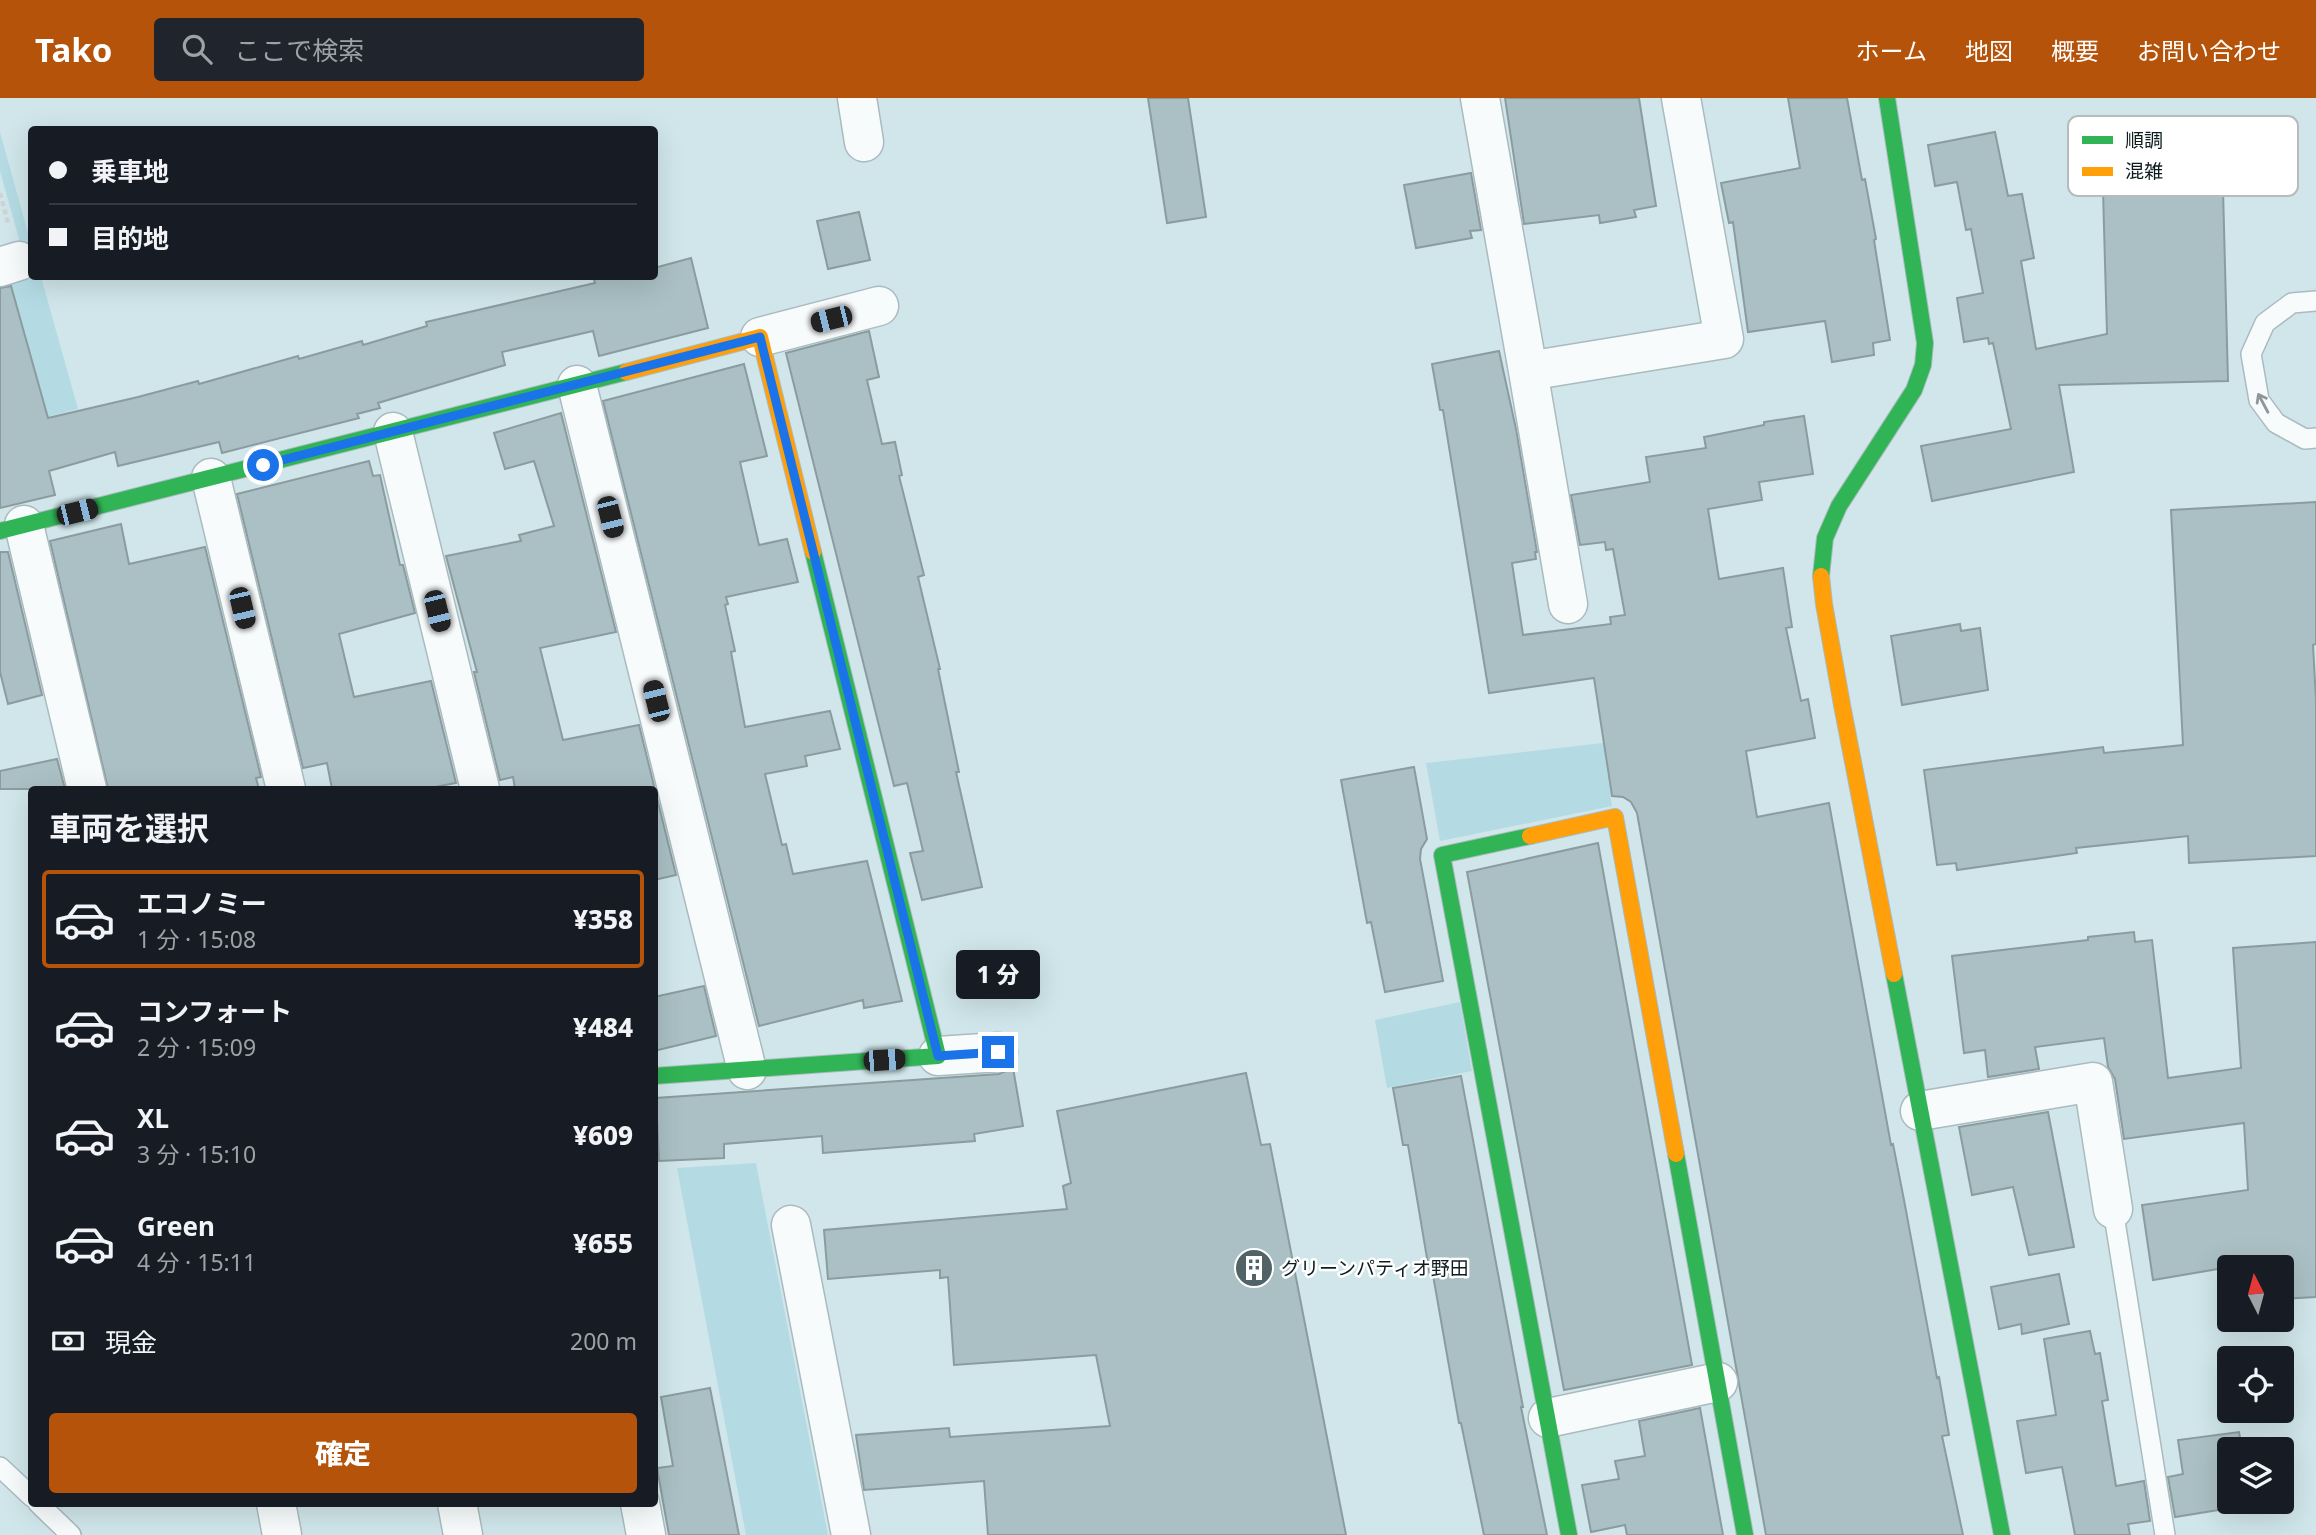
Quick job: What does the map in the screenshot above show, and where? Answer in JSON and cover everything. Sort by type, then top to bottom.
[{"type":"street","points":[[857,98],[864,142]]},
{"type":"street","points":[[1479,98],[1569,604]]},
{"type":"street","points":[[1528,371],[1724,339],[1681,98]]},
{"type":"street","points":[[1887,98],[1924,343],[1923,365],[1913,390],[1839,506],[1825,538],[1821,573],[1840,692],[2002,1535]]},
{"type":"street","points":[[86,786],[12,528],[879,306]]},
{"type":"street","points":[[760,337],[938,1056]]},
{"type":"street","points":[[577,385],[747,1070]]},
{"type":"street","points":[[393,432],[480,786]]},
{"type":"street","points":[[211,478],[285,786]]},
{"type":"street","points":[[1569,1535],[1442,855],[1615,817],[1745,1535]]},
{"type":"street","points":[[658,1076],[998,1052]]},
{"type":"street","points":[[1920,1111],[2093,1082],[2113,1209]]},
{"type":"street","points":[[791,1225],[851,1535]]},
{"type":"street","points":[[1548,1418],[1718,1382]]},
{"type":"street","points":[[277,1507],[282,1535]]},
{"type":"street","points":[[458,1507],[463,1535]]},
{"type":"street","points":[[641,1507],[646,1535]]},
{"type":"lane","points":[[2316,301],[2292,303],[2265,323],[2251,354],[2259,400],[2276,423],[2305,439],[2316,438]]},
{"type":"lane","points":[[2113,1209],[2165,1535]]},
{"type":"lane","points":[[0,1466],[28,1493]]},
{"type":"lane","points":[[42,1507],[71,1535]]},
{"type":"shaded area","points":[[0,132],[28,233],[28,271],[0,171]]},
{"type":"shaded area","points":[[28,275],[28,280],[42,280],[78,409],[0,429],[0,283]]},
{"type":"shaded area","points":[[1603,743],[1612,806],[1440,841],[1426,763]]},
{"type":"shaded area","points":[[1460,1002],[1472,1071],[1387,1088],[1375,1020]]},
{"type":"shaded area","points":[[756,1163],[828,1535],[746,1535],[677,1168]]},
{"type":"building","points":[[1148,98],[1188,98],[1206,217],[1167,223]]},
{"type":"building","points":[[1505,98],[1639,98],[1656,206],[1634,210],[1636,217],[1600,223],[1599,215],[1524,224]]},
{"type":"building","points":[[1788,98],[1847,98],[1876,239],[1874,240],[1890,340],[1873,343],[1874,355],[1832,362],[1825,321],[1748,332],[1733,222],[1729,223],[1721,183],[1800,168]]},
{"type":"building","points":[[1995,132],[2008,196],[2022,194],[2034,258],[2021,261],[2036,349],[2107,334],[2103,196],[2223,196],[2228,381],[2059,385],[2074,472],[1932,501],[1921,446],[2011,429],[1993,343],[1989,344],[1988,338],[1964,342],[1957,298],[1983,293],[1971,229],[1966,230],[1957,182],[1935,186],[1928,145]]},
{"type":"building","points":[[1471,173],[1481,230],[1470,231],[1472,238],[1416,248],[1404,185]]},
{"type":"building","points":[[859,212],[870,260],[828,269],[817,221]]},
{"type":"building","points":[[691,258],[708,328],[599,356],[593,331],[502,352],[505,365],[378,403],[380,408],[357,414],[359,418],[222,453],[219,442],[118,466],[115,452],[49,471],[55,495],[0,508],[0,288],[11,286],[48,418],[198,381],[199,384],[362,341],[363,345],[427,326],[426,322],[595,283],[594,280],[658,280],[658,267]]},
{"type":"building","points":[[869,331],[879,377],[867,380],[882,444],[895,442],[902,475],[899,476],[924,575],[918,577],[940,669],[959,772],[956,772],[982,887],[922,900],[910,853],[923,851],[907,783],[894,786],[786,353]]},
{"type":"building","points":[[1499,351],[1516,429],[1537,552],[1536,559],[1512,563],[1523,635],[1611,624],[1610,617],[1625,615],[1613,549],[1606,550],[1605,542],[1580,545],[1571,495],[1650,482],[1646,457],[1706,448],[1704,437],[1764,425],[1764,422],[1804,416],[1813,474],[1759,482],[1762,500],[1708,509],[1719,579],[1783,568],[1792,627],[1786,628],[1801,701],[1808,699],[1815,738],[1746,751],[1757,817],[1829,803],[1891,1145],[1893,1144],[1937,1378],[1939,1377],[1949,1435],[1942,1436],[1963,1535],[1766,1535],[1637,813],[1631,802],[1623,797],[1612,796],[1594,678],[1489,693],[1443,410],[1440,410],[1432,364]]},
{"type":"building","points":[[744,364],[767,456],[740,462],[759,545],[787,539],[798,582],[726,597],[728,604],[725,605],[735,651],[731,652],[745,727],[830,711],[840,749],[805,756],[807,766],[765,774],[782,845],[786,844],[793,874],[867,861],[902,1001],[864,1008],[863,1000],[759,1026],[603,401]]},
{"type":"building","points":[[561,413],[616,632],[540,648],[563,740],[639,725],[654,786],[514,786],[513,777],[500,780],[474,672],[477,672],[446,556],[521,541],[519,535],[554,526],[534,461],[505,469],[494,433]]},
{"type":"building","points":[[369,461],[373,476],[380,475],[400,565],[403,565],[415,613],[339,634],[354,697],[431,681],[456,783],[440,786],[331,786],[327,763],[303,768],[237,494]]},
{"type":"building","points":[[2316,502],[2316,644],[2313,645],[2316,700],[2316,856],[2189,863],[2188,836],[2076,848],[2077,853],[1957,870],[1956,863],[1937,865],[1924,770],[2103,747],[2104,753],[2183,745],[2171,510]]},
{"type":"building","points":[[121,524],[129,564],[205,547],[261,777],[256,778],[258,786],[107,786],[50,541]]},
{"type":"building","points":[[0,552],[8,552],[42,695],[8,704],[0,672]]},
{"type":"building","points":[[1960,624],[1961,631],[1980,628],[1988,690],[1902,705],[1891,636]]},
{"type":"building","points":[[57,759],[64,786],[0,789],[0,771]]},
{"type":"building","points":[[1414,767],[1427,839],[1421,849],[1420,859],[1443,981],[1385,992],[1371,922],[1367,923],[1341,780]]},
{"type":"building","points":[[658,802],[676,875],[658,879]]},
{"type":"building","points":[[1598,843],[1692,1365],[1564,1390],[1467,872]]},
{"type":"building","points":[[2134,932],[2135,942],[2152,940],[2168,1078],[2241,1068],[2233,948],[2316,942],[2316,1297],[2294,1298],[2294,1255],[2217,1255],[2217,1269],[2153,1280],[2142,1205],[2248,1190],[2244,1123],[2124,1139],[2115,1079],[2108,1067],[2104,1038],[2035,1047],[2039,1069],[1988,1077],[1985,1050],[1964,1053],[1952,956],[2088,940],[2088,937]]},
{"type":"building","points":[[704,986],[716,1036],[658,1050],[658,996]]},
{"type":"building","points":[[1013,1068],[1023,1126],[974,1134],[975,1141],[823,1153],[822,1136],[724,1144],[724,1158],[659,1161],[658,1098],[999,1074]]},
{"type":"building","points":[[1246,1073],[1261,1145],[1270,1144],[1346,1535],[988,1535],[984,1481],[864,1490],[856,1435],[949,1428],[950,1437],[1110,1426],[1096,1355],[954,1365],[948,1277],[940,1278],[940,1270],[828,1279],[824,1230],[1067,1209],[1063,1186],[1071,1183],[1057,1111]]},
{"type":"building","points":[[1461,1076],[1547,1535],[1484,1535],[1459,1423],[1433,1275],[1430,1276],[1408,1145],[1403,1145],[1393,1088]]},
{"type":"building","points":[[2048,1112],[2074,1247],[2029,1255],[2013,1187],[1972,1195],[1959,1127]]},
{"type":"building","points":[[2059,1274],[2069,1324],[2022,1334],[2021,1324],[1999,1329],[1991,1287]]},
{"type":"building","points":[[2090,1331],[2095,1354],[2100,1353],[2108,1400],[2102,1401],[2116,1486],[2144,1481],[2150,1521],[2128,1524],[2130,1535],[2075,1535],[2062,1467],[2026,1473],[2017,1421],[2056,1415],[2044,1339]]},
{"type":"building","points":[[710,1388],[739,1535],[669,1535],[658,1468],[673,1466],[661,1397]]},
{"type":"building","points":[[1700,1408],[1723,1535],[1627,1535],[1625,1525],[1591,1532],[1582,1485],[1619,1479],[1615,1461],[1645,1456],[1639,1421]]},
{"type":"building","points":[[2239,1432],[2240,1437],[2217,1437],[2217,1510],[2175,1517],[2168,1477],[2183,1474],[2178,1440]]},
{"type":"traffic: fast","points":[[1821,576],[1825,538],[1839,506],[1914,390],[1923,365],[1925,343],[1887,98]]},
{"type":"traffic: fast","points":[[0,531],[626,372]]},
{"type":"traffic: fast","points":[[658,1076],[938,1056],[813,552]]},
{"type":"traffic: fast","points":[[1530,836],[1442,855],[1569,1535]]},
{"type":"traffic: fast","points":[[1894,974],[2002,1535]]},
{"type":"traffic: fast","points":[[1676,1154],[1745,1535]]},
{"type":"traffic: slow","points":[[626,372],[760,337],[813,552]]},
{"type":"traffic: slow","points":[[1821,576],[1842,705],[1894,974]]},
{"type":"traffic: slow","points":[[1530,836],[1615,817],[1676,1154]]},
{"type":"place","name":"グリーンパティオ野田","points":[[1254,1268]]},
{"type":"route","points":[[263,465],[760,337],[938,1056],[998,1052]]}]
